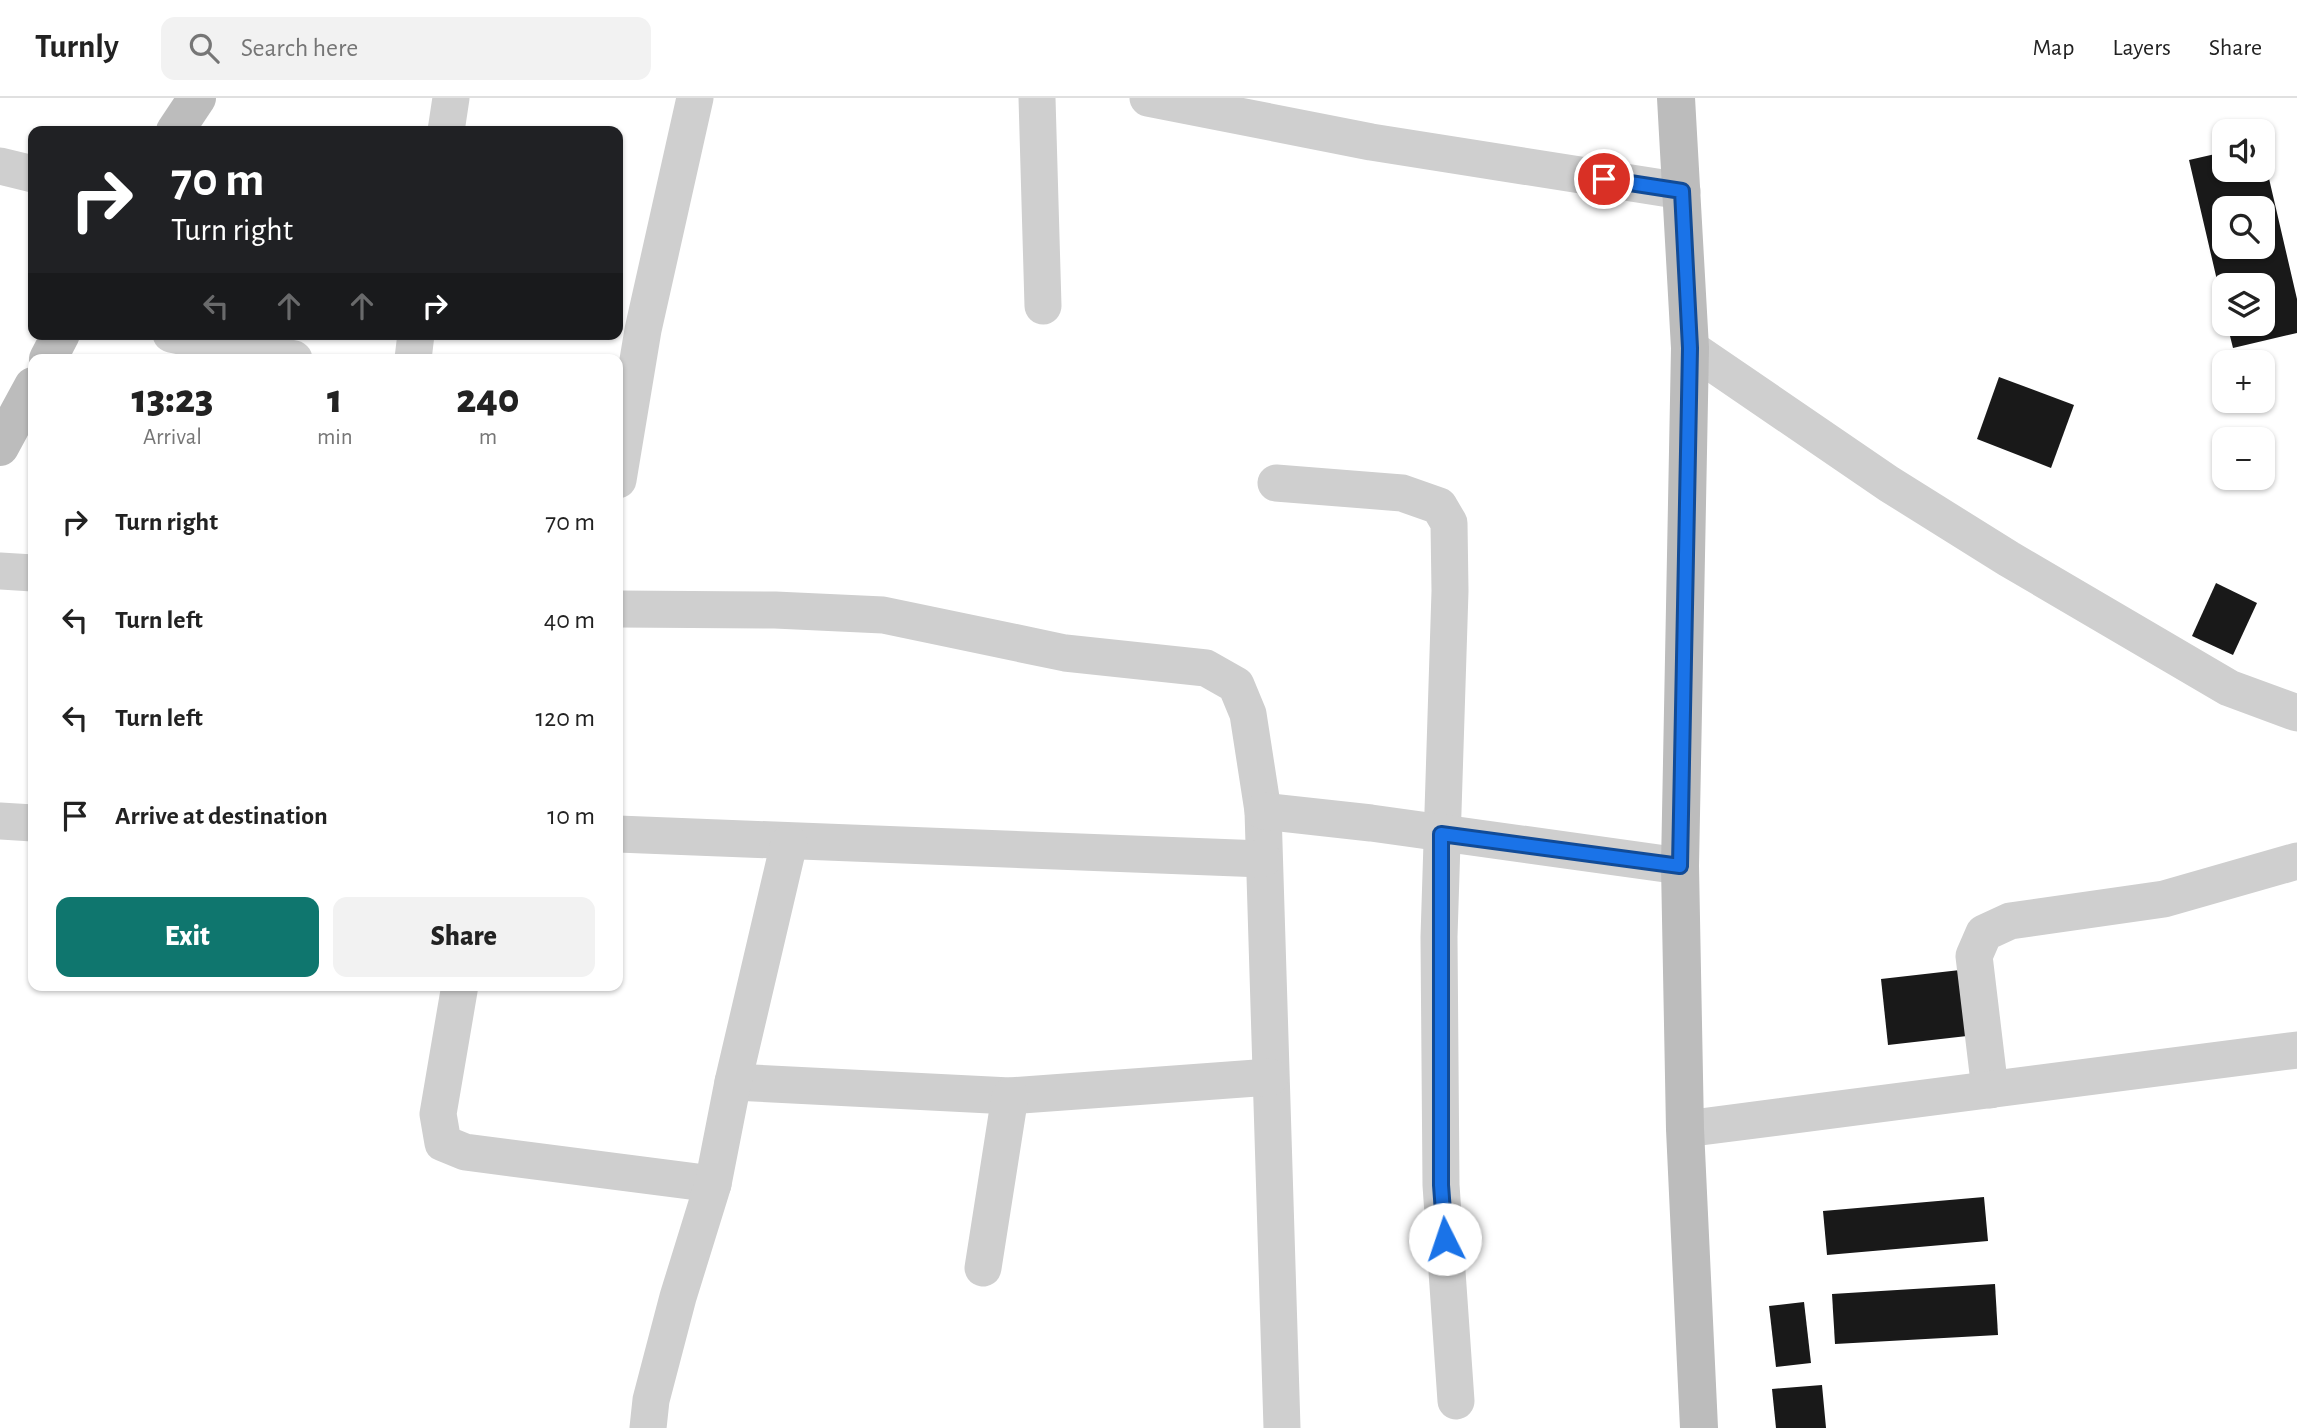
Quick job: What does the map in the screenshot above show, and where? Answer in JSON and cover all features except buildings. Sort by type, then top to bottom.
[{"type":"street","points":[[178,126],[197,98]]},
{"type":"street","points":[[447,126],[451,98]]},
{"type":"street","points":[[623,450],[643,330],[695,98]]},
{"type":"street","points":[[1037,98],[1043,306]]},
{"type":"street","points":[[1148,98],[1371,142],[1682,191]]},
{"type":"street","points":[[1676,98],[1690,348],[1680,866],[1685,1129],[1699,1428]]},
{"type":"street","points":[[0,166],[28,173]]},
{"type":"street","points":[[201,340],[269,354]]},
{"type":"street","points":[[1690,348],[1889,484],[2009,559],[2229,688],[2297,713]]},
{"type":"street","points":[[0,447],[28,395]]},
{"type":"street","points":[[1276,483],[1402,493],[1439,506],[1449,523],[1450,591],[1441,834],[1441,1185],[1456,1402]]},
{"type":"street","points":[[0,571],[28,573]]},
{"type":"street","points":[[623,609],[775,610],[883,615],[1065,653],[1206,668],[1236,685],[1248,713],[1264,811],[1263,859],[1282,1428]]},
{"type":"street","points":[[1264,811],[1680,866]]},
{"type":"street","points":[[0,821],[28,823]]},
{"type":"street","points":[[623,834],[789,843],[1263,859]]},
{"type":"street","points":[[648,1428],[651,1400],[713,1184],[733,1082],[789,843]]},
{"type":"street","points":[[1990,1090],[1974,956],[1984,933],[2010,921],[2164,899],[2297,861]]},
{"type":"street","points":[[459,991],[438,1114],[443,1143],[464,1152],[713,1184]]},
{"type":"street","points":[[1685,1129],[2297,1050]]},
{"type":"street","points":[[733,1082],[1010,1096],[1270,1077]]},
{"type":"street","points":[[983,1268],[1010,1096]]},
{"type":"route","points":[[1445,1239],[1441,1185],[1441,834],[1680,866],[1690,348],[1682,191],[1604,179]]}]
